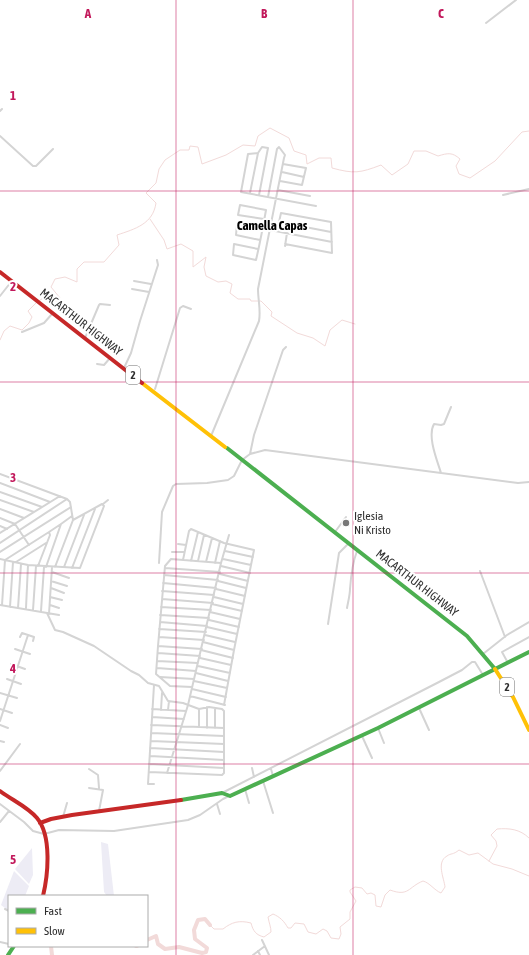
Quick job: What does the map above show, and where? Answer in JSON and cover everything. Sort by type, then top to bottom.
[{"type":"main road","name":"MACARTHUR HIGHWAY","points":[[0,272],[467,636],[496,670],[513,697],[529,730]]},
{"type":"main road","points":[[131,373],[138,375],[162,394],[167,401]]},
{"type":"main road","points":[[40,823],[51,819],[99,811],[183,800],[222,793],[230,796],[362,736],[483,675],[496,670],[529,652]]},
{"type":"main road","points":[[0,791],[34,816],[40,823],[47,850],[46,882],[43,895]]},
{"type":"street","points":[[486,23],[516,0]]},
{"type":"street","points":[[0,136],[33,166],[36,166],[53,149]]},
{"type":"street","points":[[250,193],[258,153],[262,147],[268,148],[259,195]]},
{"type":"street","points":[[211,436],[259,321],[260,312],[258,289],[285,155],[279,147],[277,149],[268,197]]},
{"type":"street","points":[[258,153],[248,154],[241,192],[316,206]]},
{"type":"street","points":[[280,181],[302,185],[306,168],[283,164]]},
{"type":"street","points":[[282,172],[304,177]]},
{"type":"street","points":[[503,196],[529,189]]},
{"type":"street","points":[[278,190],[310,196]]},
{"type":"street","points":[[258,249],[234,244],[233,255],[256,260],[266,210],[240,205],[238,215],[264,219]]},
{"type":"street","points":[[277,231],[281,212],[330,222],[332,242],[331,253],[285,245],[287,233]]},
{"type":"street","points":[[279,222],[331,232]]},
{"type":"street","points":[[260,240],[236,235],[237,224],[332,242]]},
{"type":"street","points":[[124,368],[131,353],[158,265],[157,260]]},
{"type":"street","points":[[0,296],[12,281]]},
{"type":"street","points":[[134,281],[151,284]]},
{"type":"street","points":[[132,289],[149,292]]},
{"type":"street","points":[[85,338],[99,305],[110,305]]},
{"type":"street","points":[[155,389],[180,308],[183,306],[191,309]]},
{"type":"street","points":[[22,332],[44,323],[53,313]]},
{"type":"street","points":[[250,454],[254,435],[283,350],[286,347]]},
{"type":"street","points":[[97,364],[104,365],[110,358]]},
{"type":"street","points":[[440,473],[432,431],[434,424],[444,424],[451,407]]},
{"type":"street","points":[[159,564],[162,512],[173,486],[176,484],[207,483],[228,480],[234,476],[242,460],[250,454],[265,450],[518,483],[529,482]]},
{"type":"street","points":[[0,474],[60,496],[70,502],[73,520],[52,572],[50,605],[48,613],[55,630],[94,646],[139,675],[148,683],[160,687],[169,701],[199,709],[207,707],[222,709],[224,711],[224,773],[222,775],[149,772]]},
{"type":"street","points":[[0,483],[50,502]]},
{"type":"street","points":[[0,492],[42,507]]},
{"type":"street","points":[[0,533],[60,496]]},
{"type":"street","points":[[0,542],[67,499]]},
{"type":"street","points":[[0,500],[34,512]]},
{"type":"street","points":[[73,520],[108,500]]},
{"type":"street","points":[[80,568],[104,506],[103,504]]},
{"type":"street","points":[[0,552],[71,506]]},
{"type":"street","points":[[72,568],[95,508]]},
{"type":"street","points":[[0,509],[24,518]]},
{"type":"street","points":[[64,567],[84,514]]},
{"type":"street","points":[[5,560],[72,516]]},
{"type":"street","points":[[334,532],[346,517]]},
{"type":"street","points":[[0,518],[15,524],[29,545]]},
{"type":"street","points":[[41,612],[45,567],[62,526],[61,524]]},
{"type":"street","points":[[0,526],[7,529]]},
{"type":"street","points":[[183,560],[190,529],[227,544],[254,550],[235,642],[225,705],[190,696]]},
{"type":"street","points":[[33,610],[37,566],[50,534],[49,532]]},
{"type":"street","points":[[191,561],[198,532]]},
{"type":"street","points":[[198,561],[204,535]]},
{"type":"street","points":[[167,773],[188,705],[229,535]]},
{"type":"street","points":[[206,562],[212,538]]},
{"type":"street","points":[[215,563],[220,541]]},
{"type":"street","points":[[14,562],[47,542]]},
{"type":"street","points":[[328,624],[339,553],[349,543]]},
{"type":"street","points":[[178,544],[186,545]]},
{"type":"street","points":[[347,608],[350,578],[354,559],[358,550]]},
{"type":"street","points":[[225,551],[253,557]]},
{"type":"street","points":[[172,552],[184,552]]},
{"type":"street","points":[[223,558],[251,565]]},
{"type":"street","points":[[0,559],[21,564],[45,567],[84,568]]},
{"type":"street","points":[[226,697],[192,688],[170,686],[156,674],[164,568],[171,559],[215,563],[250,573]]},
{"type":"street","points":[[5,560],[1,605],[58,615]]},
{"type":"street","points":[[10,607],[14,562]]},
{"type":"street","points":[[18,608],[21,564]]},
{"type":"street","points":[[26,609],[28,565]]},
{"type":"street","points":[[164,568],[220,573],[248,581]]},
{"type":"street","points":[[52,572],[69,578]]},
{"type":"street","points":[[480,572],[505,637]]},
{"type":"street","points":[[164,576],[218,581],[246,588]]},
{"type":"street","points":[[51,581],[67,586]]},
{"type":"street","points":[[163,583],[216,588],[245,596]]},
{"type":"street","points":[[51,588],[64,593]]},
{"type":"street","points":[[162,591],[214,596],[243,604]]},
{"type":"street","points":[[50,597],[62,600]]},
{"type":"street","points":[[162,599],[212,604],[242,611]]},
{"type":"street","points":[[50,605],[59,608]]},
{"type":"street","points":[[161,607],[211,611],[240,619]]},
{"type":"street","points":[[160,615],[209,619],[238,627]]},
{"type":"street","points":[[160,622],[207,627],[237,634]]},
{"type":"street","points":[[483,654],[505,637],[529,622]]},
{"type":"street","points":[[159,629],[205,634],[235,642]]},
{"type":"street","points":[[20,637],[22,633],[34,638],[33,641]]},
{"type":"street","points":[[0,721],[28,635]]},
{"type":"street","points":[[159,637],[203,641],[234,650]]},
{"type":"street","points":[[508,663],[502,652],[529,637]]},
{"type":"street","points":[[158,646],[201,650],[233,658]]},
{"type":"street","points":[[15,649],[30,654]]},
{"type":"street","points":[[158,653],[200,657],[231,665]]},
{"type":"street","points":[[157,660],[198,665],[230,673]]},
{"type":"street","points":[[222,793],[462,670],[472,662],[475,662],[483,675]]},
{"type":"street","points":[[11,664],[25,669]]},
{"type":"street","points":[[157,668],[196,672],[228,681]]},
{"type":"street","points":[[158,677],[194,680],[227,688]]},
{"type":"street","points":[[7,679],[21,684]]},
{"type":"street","points":[[154,685],[148,784],[154,784]]},
{"type":"street","points":[[160,710],[162,692]]},
{"type":"street","points":[[0,693],[17,698]]},
{"type":"street","points":[[168,710],[169,701]]},
{"type":"street","points":[[207,707],[207,728]]},
{"type":"street","points":[[215,708],[215,728]]},
{"type":"street","points":[[419,708],[428,730]]},
{"type":"street","points":[[0,709],[12,713]]},
{"type":"street","points":[[152,709],[186,711]]},
{"type":"street","points":[[199,709],[199,727]]},
{"type":"street","points":[[152,717],[184,719]]},
{"type":"street","points":[[0,725],[8,728]]},
{"type":"street","points":[[151,725],[224,728]]},
{"type":"street","points":[[378,728],[384,743]]},
{"type":"street","points":[[151,733],[224,736]]},
{"type":"street","points":[[362,736],[372,758]]},
{"type":"street","points":[[0,741],[4,742]]},
{"type":"street","points":[[150,741],[224,744]]},
{"type":"street","points":[[0,771],[20,744]]},
{"type":"street","points":[[150,748],[224,752]]},
{"type":"street","points":[[150,756],[224,760]]},
{"type":"street","points":[[149,764],[224,768]]},
{"type":"street","points":[[252,768],[254,777]]},
{"type":"street","points":[[89,769],[98,775],[99,788]]},
{"type":"street","points":[[270,769],[273,776]]},
{"type":"street","points":[[263,781],[273,813]]},
{"type":"street","points":[[89,788],[99,788],[103,790],[99,811]]},
{"type":"street","points":[[245,790],[249,803]]},
{"type":"street","points":[[0,804],[24,822],[33,831],[44,834],[60,830],[114,831],[188,820],[200,815],[223,799],[230,796]]},
{"type":"street","points":[[63,817],[67,803]]},
{"type":"street","points":[[217,804],[220,814]]},
{"type":"street","points":[[0,822],[9,811]]},
{"type":"street","points":[[4,909],[8,911]]},
{"type":"street","points":[[262,940],[269,955]]},
{"type":"street","points":[[253,955],[265,946]]},
{"type":"street","points":[[258,951],[260,955]]},
{"type":"shaded area","points":[[101,842],[108,844],[114,895],[106,895],[104,892]]},
{"type":"shaded area","points":[[32,848],[33,875],[29,884],[15,869]]},
{"type":"shaded area","points":[[14,871],[29,886],[25,895],[8,895],[8,910],[1,905]]},
{"type":"waterway","points":[[39,301],[43,298],[57,301],[60,298],[51,287],[55,279],[65,277],[77,282],[77,269],[84,262],[104,262],[119,245],[117,235],[136,228],[147,221],[151,216],[156,203],[146,193],[156,183],[159,169],[165,160],[180,150],[189,150],[190,146],[198,147],[202,164],[226,155],[243,145],[255,146],[258,136],[270,128],[289,138],[294,151],[306,155],[307,164],[319,158],[331,158],[332,168],[357,172],[381,165],[392,175],[408,164],[414,151],[426,151],[438,156],[447,154],[455,155],[460,159],[456,166],[459,174],[470,178],[495,161],[522,132],[529,131]]},
{"type":"waterway","points":[[150,219],[164,240],[167,249],[181,244],[193,251],[193,267],[206,257],[204,267],[206,276],[218,282],[226,281],[232,284],[230,293],[238,299],[261,301],[272,312],[271,316],[297,333],[313,338],[325,346],[330,330],[342,320],[355,324]]},
{"type":"waterway","points":[[0,340],[4,331],[10,326],[22,330],[29,323],[32,317],[28,311],[36,303]]},
{"type":"waterway","points":[[489,861],[497,846],[496,841],[491,835],[497,829],[514,830],[526,835],[529,838]]},
{"type":"waterway","points":[[210,925],[214,929],[223,929],[236,922],[251,923],[255,932],[264,937],[271,932],[268,917],[273,914],[278,916],[288,928],[291,928],[295,923],[304,924],[308,932],[316,934],[323,929],[327,931],[331,938],[339,939],[341,934],[340,927],[350,919],[350,912],[356,901],[350,890],[355,887],[362,888],[367,894],[371,893],[375,895],[376,906],[381,907],[385,895],[390,890],[405,892],[423,881],[441,893],[445,887],[441,866],[442,862],[447,856],[459,850],[469,855],[478,853],[493,864],[512,869],[529,876]]},
{"type":"waterway","points":[[148,940],[156,936],[158,944],[165,949],[179,947],[202,953],[206,952],[207,948],[195,939],[194,930],[198,920],[205,919],[210,925]]},
{"type":"waterway","points":[[51,947],[52,955]]},
{"type":"traffic: fast","points":[[227,448],[467,636],[495,669]]},
{"type":"traffic: fast","points":[[181,800],[222,793],[230,796],[378,728],[529,652]]},
{"type":"traffic: fast","points":[[8,955],[13,947]]},
{"type":"traffic: slow","points":[[142,383],[225,447]]},
{"type":"traffic: slow","points":[[495,669],[513,697],[529,730]]},
{"type":"traffic: jam","points":[[0,272],[142,383]]},
{"type":"traffic: jam","points":[[0,791],[29,810],[42,826],[48,856],[43,895]]},
{"type":"traffic: jam","points":[[40,823],[51,819],[72,815],[181,800]]},
{"type":"place","name":"Iglesia Ni Kristo","points":[[346,523]]},
{"type":"district","name":"Camella Capas","points":[[272,225]]}]
